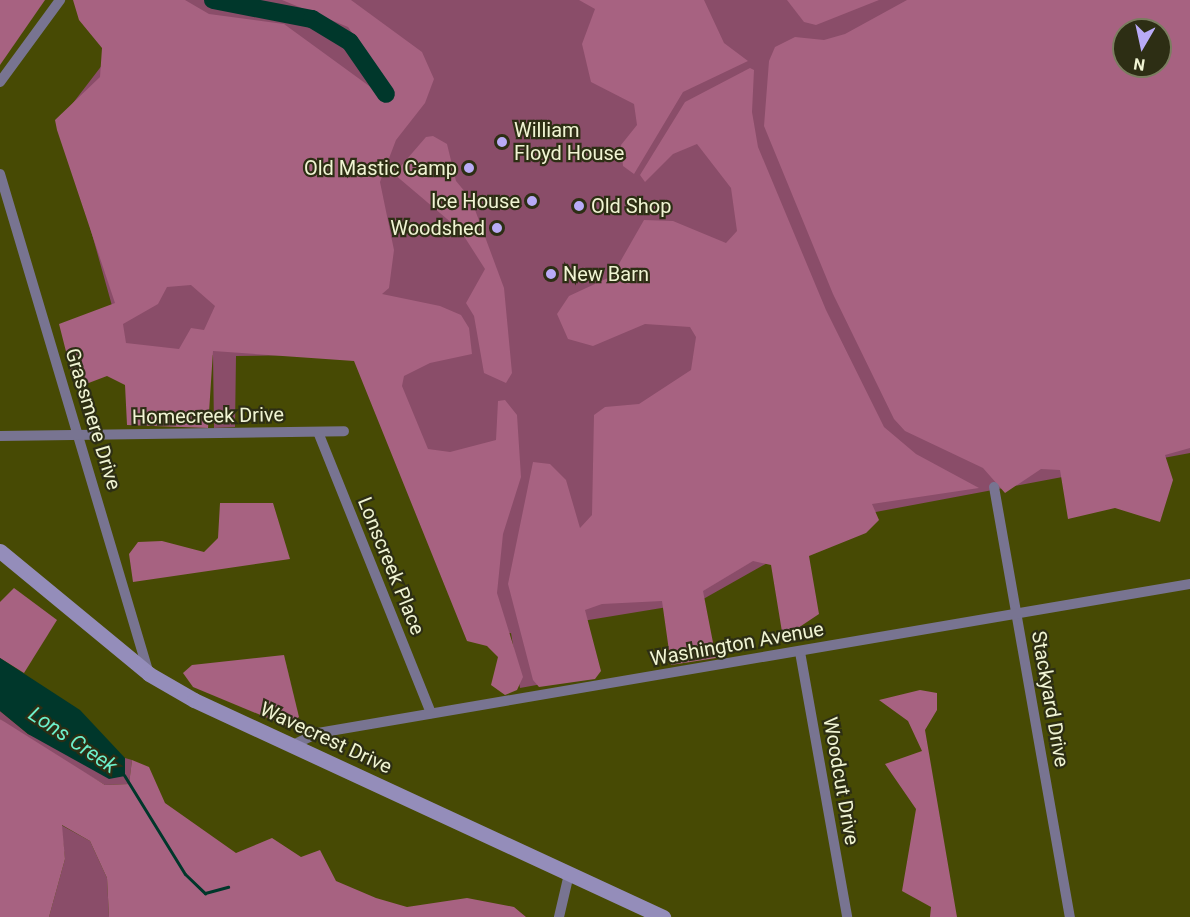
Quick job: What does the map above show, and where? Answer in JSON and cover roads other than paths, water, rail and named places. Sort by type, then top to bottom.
[{"type":"street","points":[[0,82],[60,0]]},
{"type":"street","name":"Grassmere Drive","points":[[0,174],[5,207],[79,436],[149,674]]},
{"type":"street","name":"Homecreek Drive","points":[[0,436],[344,431]]},
{"type":"street","name":"Lonscreek Place","points":[[318,432],[431,713]]},
{"type":"street","name":"Stackyard Drive","points":[[994,487],[1070,917]]},
{"type":"street","name":"Wavecrest Drive","points":[[0,551],[149,674],[293,745],[663,917]]},
{"type":"street","name":"Washington Avenue","points":[[293,745],[318,733],[1190,584]]},
{"type":"street","name":"Woodcut Drive","points":[[800,652],[847,917]]},
{"type":"street","points":[[560,917],[569,874]]},
{"type":"water","points":[[0,658],[80,710],[125,758],[125,776],[109,779],[28,734],[0,711]]},
{"type":"waterway","points":[[213,0],[312,19],[350,42],[386,94]]},
{"type":"waterway","name":"Lons Creek","points":[[124,775],[185,874],[205,893],[228,887]]},
{"type":"place","name":"William Floyd House","points":[[502,142]]},
{"type":"place","name":"Old Mastic Camp","points":[[469,168]]},
{"type":"place","name":"Ice House","points":[[532,201]]},
{"type":"place","name":"Old Shop","points":[[579,206]]},
{"type":"place","name":"Woodshed","points":[[497,228]]},
{"type":"place","name":"New Barn","points":[[551,274]]}]
